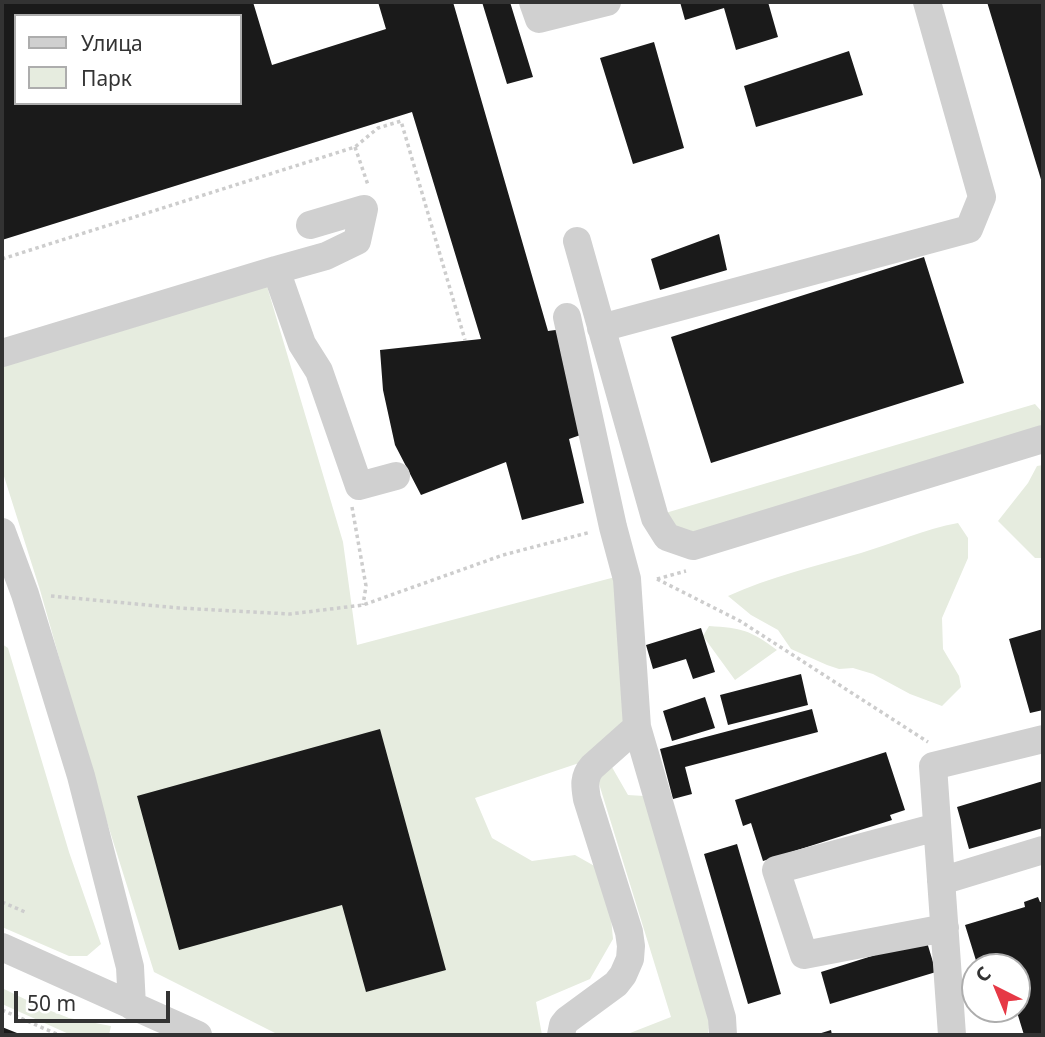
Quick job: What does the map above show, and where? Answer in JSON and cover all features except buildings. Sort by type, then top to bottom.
[{"type":"street","points":[[533,2],[539,19],[607,2]]},
{"type":"street","points":[[601,328],[969,229],[982,197],[928,2]]},
{"type":"street","points":[[310,225],[364,209]]},
{"type":"street","points":[[2,353],[326,256],[356,241],[364,209]]},
{"type":"street","points":[[577,241],[655,518],[667,537],[693,546],[1043,439]]},
{"type":"street","points":[[276,270],[302,344],[319,371],[359,486],[396,476]]},
{"type":"street","points":[[567,317],[627,579],[637,727],[722,1018],[723,1035]]},
{"type":"street","points":[[2,532],[85,788],[130,967],[132,1006]]},
{"type":"street","points":[[561,1035],[567,1020],[616,984],[630,959],[629,932],[587,799],[585,782],[592,767],[637,727]]},
{"type":"street","points":[[952,1035],[933,766],[1043,739]]},
{"type":"street","points":[[937,827],[776,870],[804,956],[945,928]]},
{"type":"street","points":[[941,881],[1043,850]]},
{"type":"street","points":[[2,947],[198,1035]]},
{"type":"path","points":[[2,259],[355,147],[378,128],[401,121],[465,340]]},
{"type":"path","points":[[355,147],[371,193],[364,209]]},
{"type":"path","points":[[352,503],[366,586],[363,606]]},
{"type":"path","points":[[24,594],[178,608],[290,614],[363,606],[503,555],[613,527]]},
{"type":"path","points":[[657,579],[740,621],[948,754],[951,762]]},
{"type":"path","points":[[2,902],[25,912]]},
{"type":"path","points":[[2,1010],[60,1035]]},
{"type":"green space","points":[[266,283],[343,542],[357,645],[619,576],[633,698],[618,734],[588,760],[475,798],[492,838],[532,861],[575,855],[598,868],[609,896],[613,939],[590,979],[536,1002],[542,1035],[279,1035],[154,972],[2,470],[2,367]]},
{"type":"green space","points":[[1035,404],[1043,413],[1043,430],[697,533],[678,531],[662,514]]},
{"type":"green space","points":[[1043,465],[1043,558],[1035,558],[998,521],[1028,483],[1037,466]]},
{"type":"green space","points":[[958,523],[968,538],[968,558],[942,618],[943,649],[959,676],[961,687],[942,706],[910,694],[873,674],[853,668],[839,669],[791,649],[778,630],[751,615],[728,596],[777,577]]},
{"type":"green space","points":[[709,626],[745,631],[777,650],[735,680],[703,636]]},
{"type":"green space","points":[[2,644],[8,648],[69,852],[101,944],[87,956],[69,956],[2,927]]},
{"type":"green space","points":[[609,762],[628,795],[644,796],[710,1010],[708,1035],[625,1035],[671,1017],[596,774]]},
{"type":"green space","points":[[2,988],[69,1018],[111,1026],[109,1035],[71,1035],[2,1004]]}]
